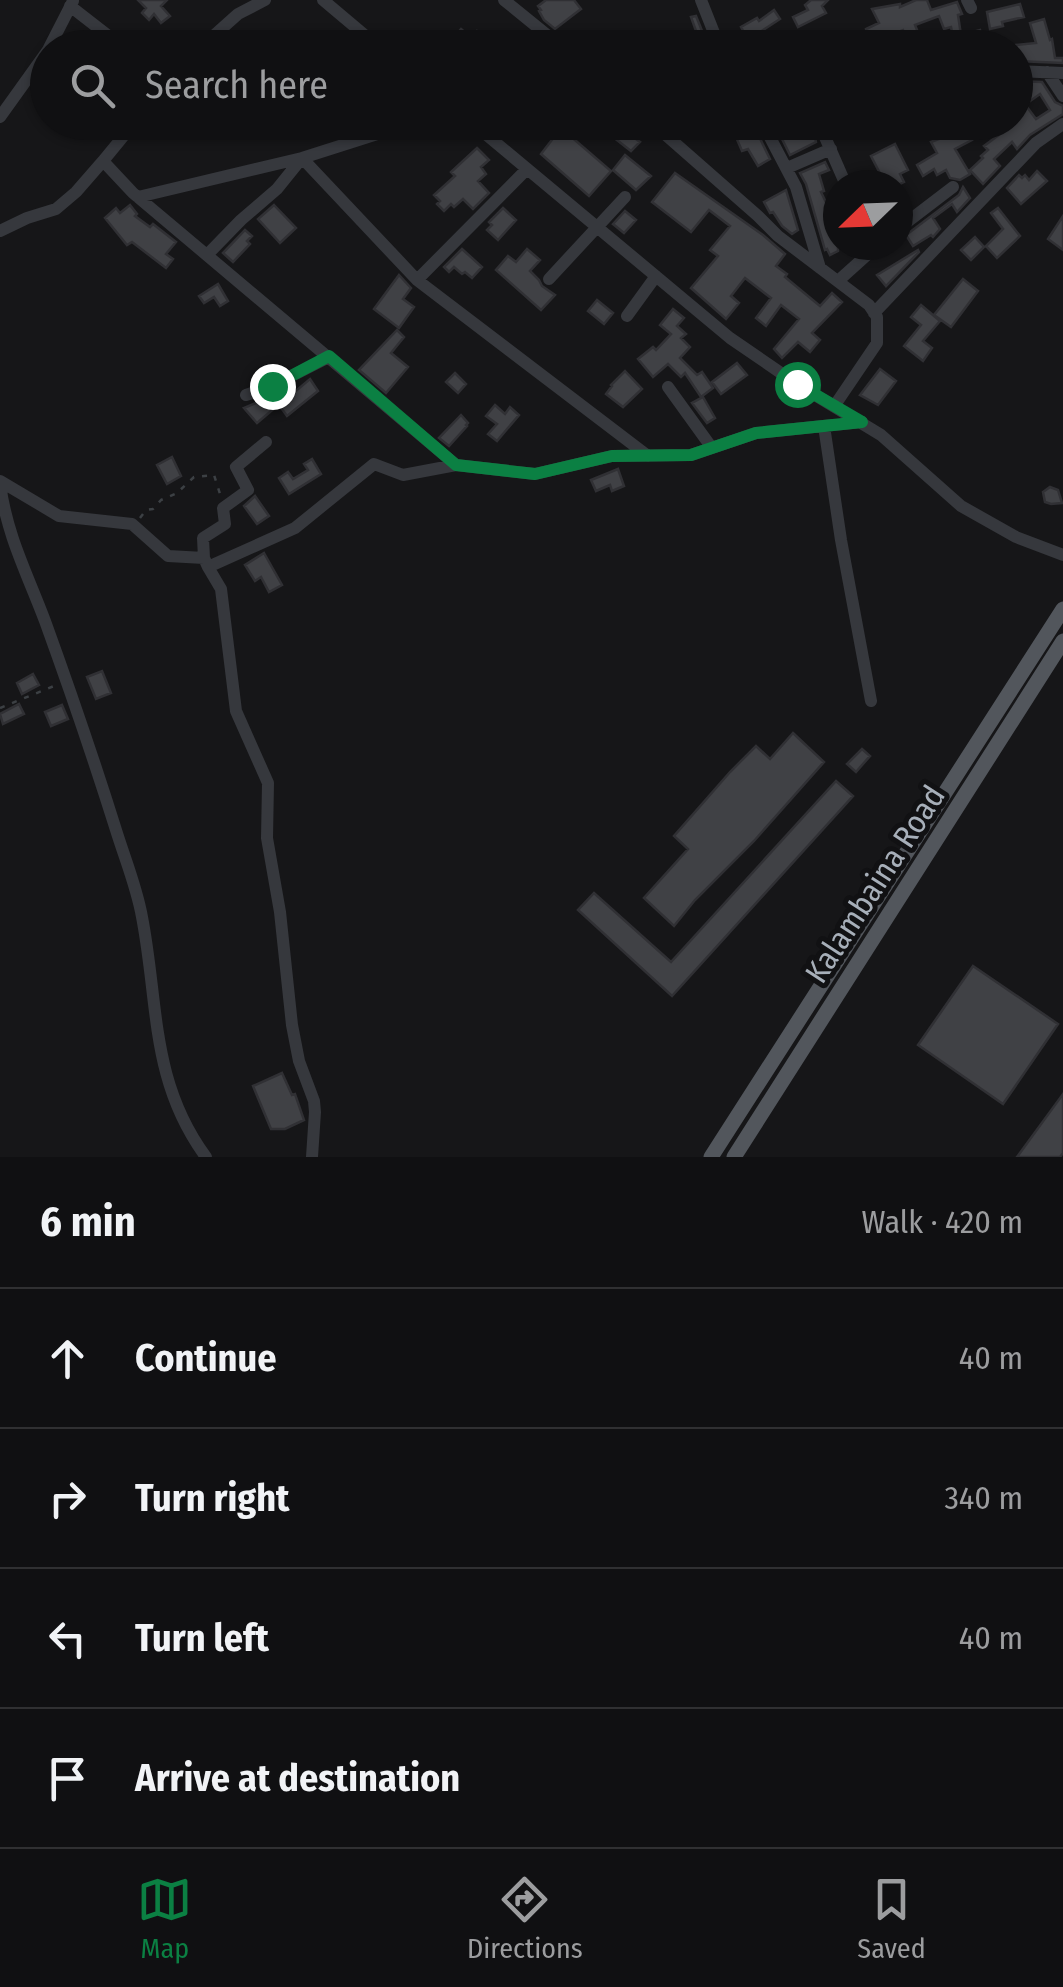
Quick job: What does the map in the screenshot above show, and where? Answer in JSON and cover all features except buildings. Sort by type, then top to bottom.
[{"type":"main road","points":[[711,1157],[1063,609]]},
{"type":"main road","name":"Kalambaina Road","points":[[734,1157],[1063,641]]},
{"type":"street","points":[[220,30],[238,14],[265,0]]},
{"type":"street","points":[[323,0],[359,30]]},
{"type":"street","points":[[504,0],[541,30]]},
{"type":"street","points":[[701,0],[713,30]]},
{"type":"street","points":[[58,30],[72,3],[103,30]]},
{"type":"street","points":[[1033,71],[1063,73]]},
{"type":"street","points":[[1048,72],[1063,96]]},
{"type":"street","points":[[0,117],[30,74]]},
{"type":"street","points":[[874,312],[1036,143],[1063,124]]},
{"type":"street","points":[[0,231],[56,209],[76,192],[120,140]]},
{"type":"street","points":[[138,197],[302,158],[358,140]]},
{"type":"street","points":[[491,140],[730,338],[862,422],[961,506],[1016,537],[1063,554]]},
{"type":"street","points":[[671,140],[778,236],[869,304],[874,312],[877,343],[835,405]]},
{"type":"street","points":[[772,140],[796,186],[821,269]]},
{"type":"street","points":[[827,140],[839,170]]},
{"type":"street","points":[[787,168],[830,149]]},
{"type":"street","points":[[207,255],[277,188],[302,158]]},
{"type":"street","points":[[302,158],[417,280],[648,456]]},
{"type":"street","points":[[103,161],[138,197],[456,465]]},
{"type":"street","points":[[417,280],[527,170]]},
{"type":"street","points":[[913,218],[953,187]]},
{"type":"street","points":[[549,279],[626,197]]},
{"type":"street","points":[[838,280],[861,260]]},
{"type":"street","points":[[626,316],[656,276]]},
{"type":"street","points":[[246,395],[329,356]]},
{"type":"street","points":[[668,387],[712,448]]},
{"type":"street","points":[[0,482],[58,516],[132,524],[168,556],[206,562],[295,528],[374,464],[403,475],[456,465],[535,474],[612,456],[691,455],[756,433],[862,422]]},
{"type":"street","points":[[824,426],[840,540],[871,701]]},
{"type":"street","points":[[266,442],[236,467],[248,490],[223,508],[224,524],[204,538],[206,562],[222,589],[236,711],[268,784],[267,838],[280,912],[292,1025],[298,1062],[314,1100],[312,1157]]},
{"type":"street","points":[[0,482],[11,539],[66,680],[142,914],[164,1073],[176,1107],[206,1157]]},
{"type":"path","points":[[135,526],[146,510],[177,493],[194,477],[214,475],[223,508]]},
{"type":"path","points":[[0,708],[66,680]]},
{"type":"route","points":[[272,386],[329,356],[456,465],[535,474],[612,456],[691,455],[756,433],[862,422],[797,384]]}]
